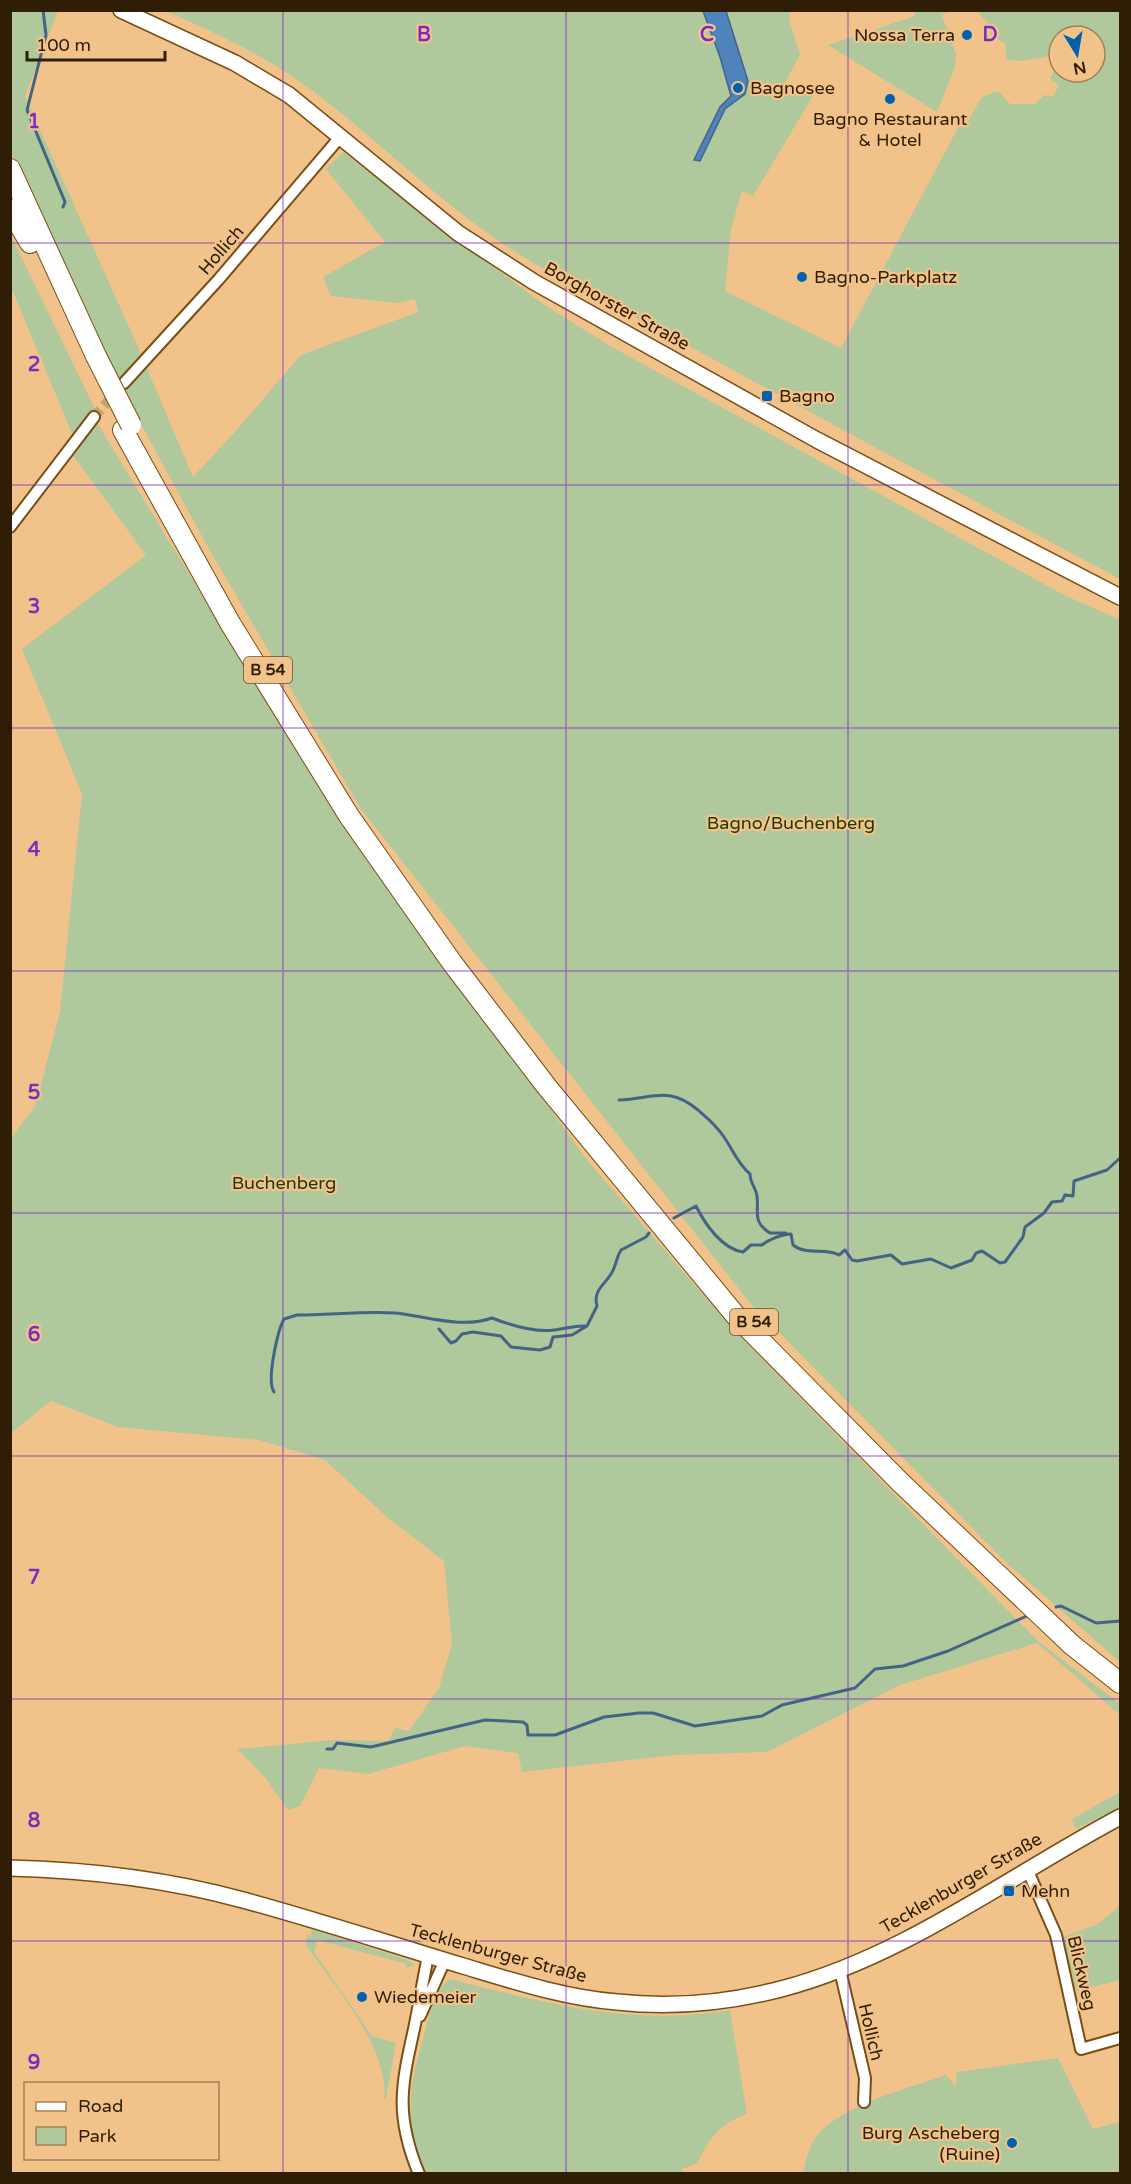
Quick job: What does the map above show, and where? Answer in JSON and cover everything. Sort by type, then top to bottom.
[{"type":"highway","name":"B 54","points":[[10,170],[92,359]]},
{"type":"highway","name":"B 54","points":[[10,193],[34,249],[230,623],[349,816],[453,964],[547,1087],[744,1324],[900,1482],[1072,1644],[1120,1683]]},
{"type":"highway","points":[[10,209],[34,249]]},
{"type":"highway","name":"B 54","points":[[127,428],[236,618],[356,812],[554,1082],[742,1310],[906,1475],[1079,1636],[1120,1670]]},
{"type":"main road","name":"Borghorster Straße","points":[[121,10],[235,63],[289,95],[458,233],[544,288],[818,440],[1120,597]]},
{"type":"main road","name":"Tecklenburger Straße","points":[[10,1868],[80,1869],[163,1882],[242,1899],[525,1984],[616,2002],[688,2004],[734,2000],[782,1989],[840,1970],[937,1922],[1120,1817]]},
{"type":"street","name":"Hollich","points":[[124,383],[211,288],[341,136]]},
{"type":"street","points":[[10,527],[94,417]]},
{"type":"street","name":"Blickweg","points":[[1027,1869],[1056,1935],[1082,2049],[1120,2038]]},
{"type":"street","points":[[419,2174],[403,2128],[402,2075],[429,1956]]},
{"type":"street","points":[[414,2027],[444,1960]]},
{"type":"street","name":"Hollich","points":[[840,1970],[866,2078],[864,2102]]},
{"type":"green space","points":[[11,11],[58,11],[25,96],[142,356],[119,384],[39,222],[11,151]]},
{"type":"green space","points":[[166,11],[703,11],[731,96],[720,107],[700,161],[725,109],[745,94],[747,81],[726,11],[790,11],[789,20],[800,54],[779,95],[814,94],[753,196],[742,191],[731,229],[725,291],[841,348],[960,124],[965,126],[982,97],[998,91],[1010,104],[1035,104],[1044,95],[1053,97],[1058,84],[1107,84],[1107,24],[1047,24],[1047,57],[1020,61],[1007,60],[1005,43],[991,36],[986,21],[977,11],[1120,11],[1120,579],[525,258],[458,211],[304,84],[227,39]]},
{"type":"green space","points":[[914,11],[950,11],[942,15],[956,55],[955,67],[937,112],[828,45],[915,16]]},
{"type":"green space","name":"Bagno/Buchenberg","points":[[343,152],[543,304],[610,346],[1062,594],[1120,620],[1120,1662],[1008,1564],[750,1303],[361,809],[205,542],[123,391],[146,366],[193,477],[301,355],[418,312],[415,299],[397,303],[331,296],[323,277],[385,242],[326,169]]},
{"type":"green space","points":[[11,236],[96,411],[73,436],[11,287]]},
{"type":"green space","name":"Buchenberg","points":[[94,418],[332,808],[587,1160],[731,1327],[1039,1642],[1120,1704],[1120,1715],[1037,1643],[900,1685],[767,1752],[675,1755],[522,1772],[518,1753],[465,1746],[368,1774],[319,1768],[300,1806],[288,1810],[264,1776],[237,1749],[333,1740],[389,1741],[395,1728],[409,1731],[439,1688],[452,1644],[444,1561],[388,1518],[325,1460],[259,1440],[118,1427],[51,1401],[11,1433],[11,1138],[35,1106],[60,1012],[82,794],[22,649],[146,555],[72,454]]},
{"type":"green space","points":[[1120,1792],[1120,1807],[1076,1829],[1072,1819]]},
{"type":"green space","points":[[1120,1905],[1120,1980],[1076,1991],[1063,1937],[1098,1924]]},
{"type":"green space","points":[[312,1929],[408,1960],[415,1965],[406,1968],[407,1964],[317,1940],[314,1952],[372,2036],[396,2043],[386,2098],[384,2098],[383,2079],[378,2059],[369,2038],[306,1945],[307,1935],[311,1936]]},
{"type":"green space","points":[[450,1979],[555,2004],[623,2014],[694,2015],[730,2010],[747,2114],[738,2117],[717,2132],[706,2146],[698,2163],[682,2169],[682,2173],[426,2173],[413,2134],[412,2084],[434,2001],[440,1989]]},
{"type":"green space","points":[[1058,2058],[1093,2129],[1120,2122],[1120,2173],[803,2174],[813,2142],[823,2130],[837,2119],[873,2100],[946,2075],[956,2086],[957,2072]]},
{"type":"water","name":"Bagnosee","points":[[703,11],[726,11],[748,81],[745,94],[725,109],[700,161],[694,160],[720,107],[731,96]]},
{"type":"waterway","points":[[43,10],[46,35],[27,110],[65,202],[63,207]]},
{"type":"waterway","points":[[619,1100],[669,1096],[687,1102],[698,1110],[718,1129],[738,1161],[750,1174],[756,1193],[761,1225],[770,1233],[786,1233]]},
{"type":"waterway","points":[[674,1218],[696,1206],[709,1228],[721,1241],[743,1252],[751,1245],[762,1245],[775,1238],[791,1234],[793,1245],[798,1248],[839,1255],[845,1250],[852,1260],[857,1261],[891,1255],[902,1264],[931,1259],[951,1268],[972,1260],[976,1253],[982,1251],[1000,1263],[1005,1262],[1023,1237],[1025,1227],[1044,1213],[1052,1202],[1062,1201],[1065,1195],[1073,1196],[1074,1181],[1107,1170],[1120,1158]]},
{"type":"waterway","points":[[274,1392],[272,1367],[284,1319],[297,1315],[395,1313],[456,1322],[492,1318],[514,1326],[538,1330],[587,1326],[597,1306],[599,1290],[612,1273],[621,1250],[646,1237],[649,1233]]},
{"type":"waterway","points":[[439,1329],[451,1343],[462,1334],[473,1332],[501,1336],[511,1347],[540,1350],[550,1347],[553,1337],[572,1335],[587,1326]]},
{"type":"waterway","points":[[1056,1607],[1061,1606],[1096,1623],[1120,1621]]},
{"type":"waterway","points":[[327,1749],[333,1749],[337,1743],[371,1747],[485,1720],[523,1722],[527,1725],[528,1735],[555,1735],[604,1717],[639,1713],[653,1713],[695,1726],[762,1716],[782,1705],[855,1688],[875,1669],[903,1666],[948,1651],[1029,1615]]},
{"type":"tunnel","points":[[94,417],[116,392]]},
{"type":"place","name":"Nossa Terra","points":[[967,35]]},
{"type":"place","name":"Bagnosee","points":[[738,88]]},
{"type":"place","name":"Bagno Restaurant & Hotel","points":[[890,99]]},
{"type":"place","name":"Bagno-Parkplatz","points":[[802,277]]},
{"type":"place","name":"Bagno","points":[[767,396]]},
{"type":"place","name":"Mehn","points":[[1009,1891]]},
{"type":"place","name":"Wiedemeier","points":[[362,1997]]},
{"type":"place","name":"Burg Ascheberg (Ruine)","points":[[1012,2143]]}]
